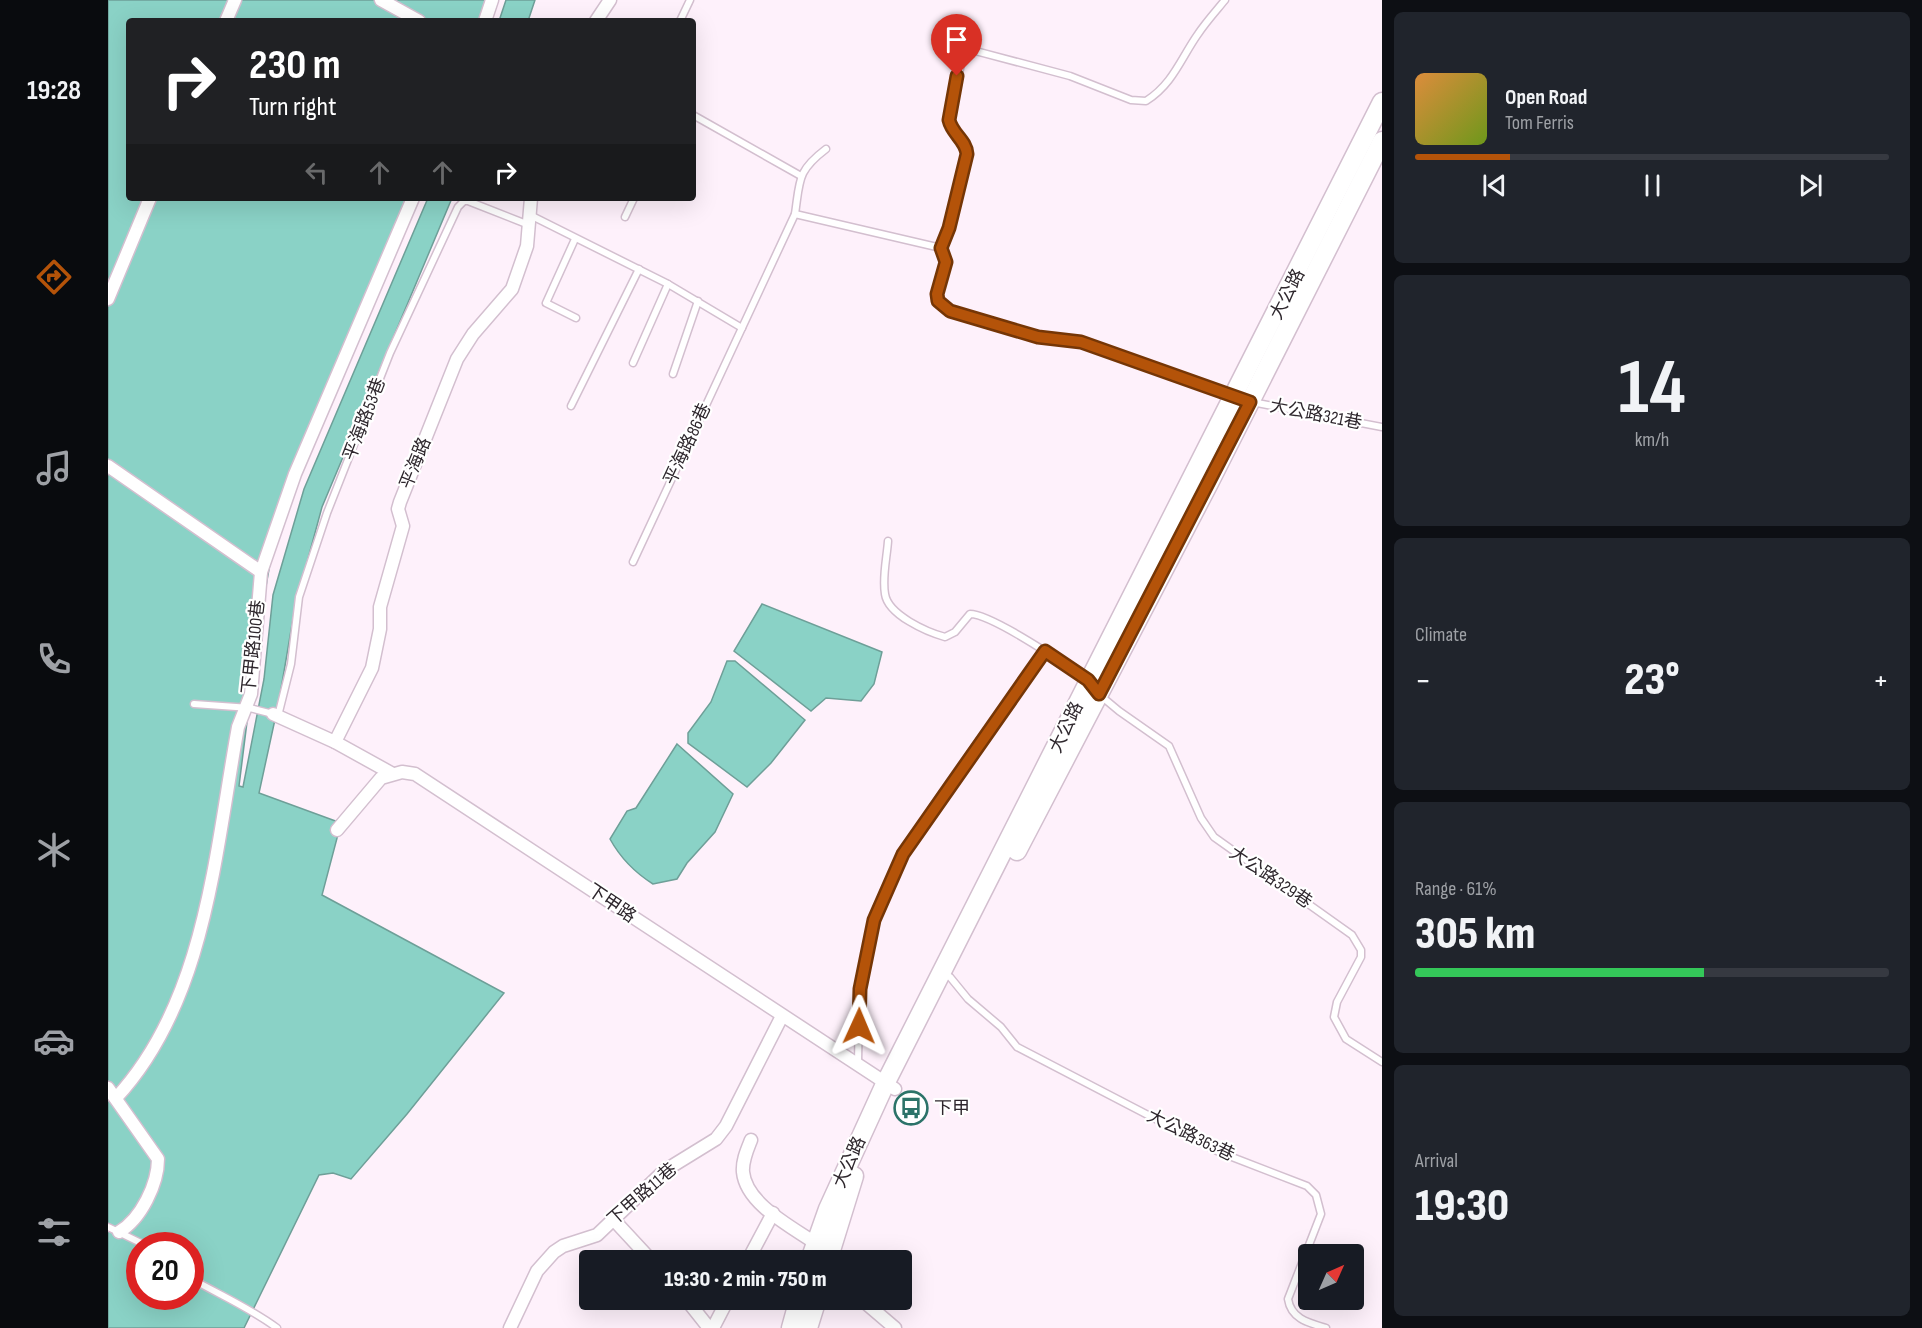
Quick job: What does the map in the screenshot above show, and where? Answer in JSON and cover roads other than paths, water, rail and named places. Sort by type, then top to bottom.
[{"type":"main road","name":"大公路","points":[[1241,400],[1382,102]]},
{"type":"main road","name":"大公路","points":[[813,1250],[945,974],[1241,400],[1382,141]]},
{"type":"main road","name":"大公路","points":[[831,1250],[852,1180],[890,1085]]},
{"type":"main road","points":[[791,1328],[796,1310]]},
{"type":"main road","points":[[808,1328],[814,1310]]},
{"type":"street","points":[[227,18],[235,0]]},
{"type":"street","points":[[381,0],[414,18]]},
{"type":"street","points":[[486,18],[492,0]]},
{"type":"street","points":[[598,18],[610,0]]},
{"type":"street","points":[[108,299],[149,201]]},
{"type":"street","name":"下甲路100巷","points":[[116,1098],[140,1072],[175,1006],[198,936],[238,727],[248,708],[251,694],[261,572],[296,474],[412,201]]},
{"type":"street","name":"平海路","points":[[335,742],[372,668],[380,628],[380,606],[403,526],[398,509],[400,502],[457,359],[473,334],[512,289],[528,246],[531,201]]},
{"type":"street","points":[[108,466],[261,572]]},
{"type":"street","points":[[275,715],[335,742],[391,773]]},
{"type":"street","points":[[337,830],[381,778],[391,773]]},
{"type":"street","name":"下甲路","points":[[391,773],[415,774],[427,780],[890,1085]]},
{"type":"street","name":"下甲路11巷","points":[[510,1328],[537,1271],[545,1260],[563,1246],[597,1235],[664,1171],[716,1139],[726,1126],[782,1016]]},
{"type":"street","points":[[108,1088],[158,1159],[158,1169],[138,1217],[118,1232]]},
{"type":"street","points":[[751,1140],[744,1160],[743,1174],[750,1191],[810,1250]]},
{"type":"street","points":[[753,1250],[772,1213]]},
{"type":"street","points":[[613,1219],[642,1250]]},
{"type":"street","points":[[695,1310],[711,1328],[722,1310]]},
{"type":"street","points":[[874,1310],[895,1328]]},
{"type":"lane","points":[[681,18],[690,0]]},
{"type":"lane","points":[[795,214],[941,248],[949,228],[967,154],[966,146],[951,127],[949,120],[964,50],[1053,71],[1131,100],[1146,100],[1173,76],[1198,34],[1225,0]]},
{"type":"lane","points":[[696,117],[801,176],[806,165],[826,149]]},
{"type":"lane","name":"平海路86巷","points":[[633,562],[795,214],[801,176]]},
{"type":"lane","name":"平海路53巷","points":[[275,715],[291,664],[299,597],[327,513],[390,353],[458,207],[464,201],[468,201],[529,220]]},
{"type":"lane","points":[[625,217],[633,201]]},
{"type":"lane","points":[[529,220],[639,269],[742,327]]},
{"type":"lane","points":[[575,239],[546,303],[576,318]]},
{"type":"lane","name":"大公路321巷","points":[[941,248],[946,262],[937,294],[938,301],[944,308],[1038,337],[1081,342],[1241,400],[1382,427]]},
{"type":"lane","points":[[572,406],[639,269]]},
{"type":"lane","points":[[633,363],[668,284]]},
{"type":"lane","points":[[673,374],[698,301]]},
{"type":"lane","points":[[888,541],[885,594],[895,610],[904,617],[945,637],[955,632],[964,618],[975,614],[1045,651],[1094,687]]},
{"type":"lane","points":[[858,1063],[860,989],[868,946],[874,920],[903,854],[1045,651]]},
{"type":"lane","name":"大公路329巷","points":[[1094,687],[1119,711],[1169,746],[1201,818],[1214,837],[1352,935],[1361,950],[1360,957],[1337,1002],[1334,1017],[1346,1040],[1382,1062]]},
{"type":"lane","points":[[194,704],[248,708],[275,715]]},
{"type":"lane","name":"大公路363巷","points":[[945,974],[968,999],[992,1018],[1017,1047],[1219,1152],[1307,1186],[1316,1196],[1322,1214],[1288,1299],[1289,1308],[1297,1317],[1326,1328]]},
{"type":"lane","points":[[204,1286],[240,1303],[277,1328]]},
{"type":"place","name":"下甲","points":[[911,1108]]}]
